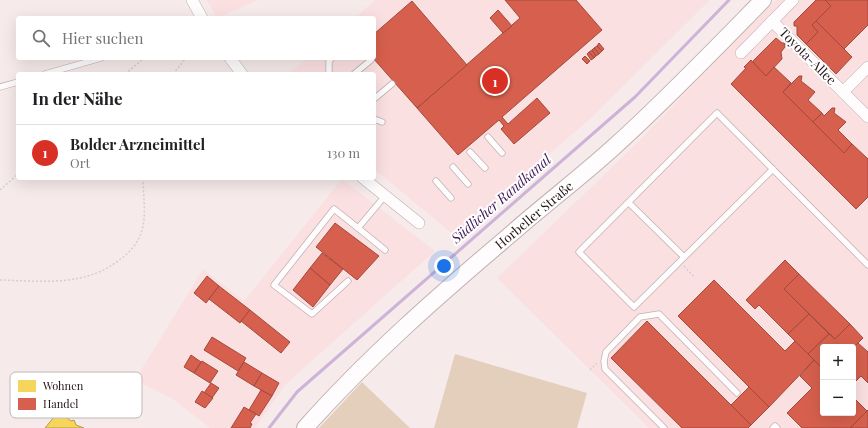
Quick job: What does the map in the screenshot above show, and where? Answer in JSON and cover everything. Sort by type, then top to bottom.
[{"type":"main road","name":"Horbeller Straße","points":[[304,428],[341,387],[387,343],[510,234],[614,147],[763,0]]},
{"type":"street","points":[[192,0],[199,16]]},
{"type":"street","name":"Toyota-Allee","points":[[742,53],[793,0]]},
{"type":"street","name":"Toyota-Allee","points":[[772,21],[868,117]]},
{"type":"street","points":[[232,60],[240,72]]},
{"type":"street","name":"Toyota-Allee","points":[[843,92],[868,67]]},
{"type":"street","points":[[365,180],[419,222]]},
{"type":"lane","points":[[52,72],[94,60]]},
{"type":"lane","points":[[329,72],[330,60]]},
{"type":"lane","points":[[356,72],[371,60]]},
{"type":"lane","points":[[0,87],[16,83]]},
{"type":"lane","points":[[376,97],[392,84]]},
{"type":"lane","points":[[773,169],[634,307],[579,252],[717,113],[773,169],[868,265]]},
{"type":"lane","points":[[376,120],[382,122]]},
{"type":"lane","points":[[488,137],[502,153]]},
{"type":"lane","points":[[470,152],[485,168]]},
{"type":"lane","points":[[453,166],[468,184]]},
{"type":"lane","points":[[436,181],[451,198]]},
{"type":"lane","points":[[358,228],[385,196]]},
{"type":"lane","points":[[629,203],[684,257]]},
{"type":"lane","points":[[348,281],[312,314],[274,285],[334,209],[385,250]]},
{"type":"lane","points":[[664,428],[605,369],[604,361],[606,352],[640,317],[659,314],[737,393]]},
{"type":"lane","points":[[773,428],[775,426],[777,428]]},
{"type":"path","points":[[127,72],[142,60]]},
{"type":"path","points":[[175,72],[184,60]]},
{"type":"path","points":[[0,190],[16,176]]},
{"type":"path","points":[[0,280],[50,281],[76,279],[98,273],[116,263],[133,248],[141,233],[144,218],[143,180]]},
{"type":"path","points":[[680,262],[696,278]]},
{"type":"shaded area","points":[[207,0],[258,0],[222,16],[216,16]]},
{"type":"shaded area","points":[[375,0],[710,0],[591,118],[455,236],[376,171],[376,72],[290,72],[306,60],[376,60],[376,16],[357,16]]},
{"type":"shaded area","points":[[776,0],[868,0],[868,428],[649,428],[497,278],[639,141]]},
{"type":"shaded area","points":[[341,180],[343,180],[435,251],[286,384],[255,428],[210,428],[173,399],[142,384],[142,372],[140,372],[203,269],[244,301]]},
{"type":"shaded area","points":[[455,354],[587,393],[577,428],[434,428]]},
{"type":"shaded area","points":[[362,382],[367,387],[410,428],[319,428]]},
{"type":"building: Wohnen","points":[[53,418],[67,418],[71,421],[74,420],[76,425],[84,428],[45,428]]},
{"type":"building: Handel","points":[[505,0],[576,0],[602,30],[502,117],[508,124],[537,98],[550,113],[514,144],[501,129],[504,126],[499,120],[458,155],[417,108],[520,18]]},
{"type":"building: Handel","points":[[816,0],[825,0],[831,6],[812,25],[818,32],[806,44],[797,35],[797,26],[794,26],[794,22]]},
{"type":"building: Handel","points":[[825,0],[868,0],[868,25],[844,49],[816,21],[831,6]]},
{"type":"building: Handel","points":[[412,1],[467,65],[417,108],[375,60],[376,60],[376,32]]},
{"type":"building: Handel","points":[[498,10],[512,26],[503,33],[490,18]]},
{"type":"building: Handel","points":[[816,21],[852,57],[836,74],[806,44],[818,32],[812,25]]},
{"type":"building: Handel","points":[[776,38],[782,43],[785,43],[785,47],[781,52],[782,59],[766,76],[752,62]]},
{"type":"building: Handel","points":[[599,43],[604,49],[602,51],[597,46]]},
{"type":"building: Handel","points":[[597,46],[602,51],[599,54],[594,48]]},
{"type":"building: Handel","points":[[594,48],[599,54],[596,56],[592,50]]},
{"type":"building: Handel","points":[[592,50],[596,56],[594,58],[589,52]]},
{"type":"building: Handel","points":[[589,52],[594,58],[591,60],[587,54]]},
{"type":"building: Handel","points":[[585,56],[590,61],[587,64],[582,59]]},
{"type":"building: Handel","points":[[751,60],[766,76],[774,67],[791,83],[783,92],[844,153],[852,144],[868,159],[868,197],[856,209],[731,84],[746,68],[744,67]]},
{"type":"building: Handel","points":[[799,76],[802,76],[801,81],[815,92],[808,100],[822,113],[813,122],[783,92]]},
{"type":"building: Handel","points":[[832,108],[835,108],[834,113],[846,122],[838,130],[852,144],[844,153],[813,122],[822,113],[824,116]]},
{"type":"building: Handel","points":[[335,223],[379,256],[357,280],[316,247]]},
{"type":"building: Handel","points":[[322,253],[343,269],[330,285],[310,268]]},
{"type":"building: Handel","points":[[785,260],[799,274],[784,289],[809,314],[788,334],[759,305],[755,309],[746,300]]},
{"type":"building: Handel","points":[[310,268],[330,285],[313,307],[293,290]]},
{"type":"building: Handel","points":[[799,274],[850,324],[835,339],[784,289]]},
{"type":"building: Handel","points":[[207,276],[219,286],[206,303],[194,293]]},
{"type":"building: Handel","points":[[714,280],[785,351],[795,341],[814,360],[769,407],[678,316]]},
{"type":"building: Handel","points":[[219,286],[250,310],[240,323],[209,299]]},
{"type":"building: Handel","points":[[250,310],[290,342],[281,353],[241,321]]},
{"type":"building: Handel","points":[[809,314],[829,334],[808,354],[788,334]]},
{"type":"building: Handel","points":[[647,321],[751,425],[748,428],[682,428],[611,358]]},
{"type":"building: Handel","points":[[850,324],[863,338],[856,345],[820,344],[820,366],[808,354],[829,334],[835,339]]},
{"type":"building: Handel","points":[[212,337],[246,358],[238,371],[204,350]]},
{"type":"building: Handel","points":[[858,343],[868,352],[868,383],[861,376],[856,381],[856,345]]},
{"type":"building: Handel","points":[[191,355],[201,362],[194,373],[184,367]]},
{"type":"building: Handel","points":[[814,360],[820,366],[820,416],[856,416],[856,400],[867,411],[850,428],[802,428],[787,413],[812,388],[800,376]]},
{"type":"building: Handel","points":[[202,361],[218,371],[210,383],[194,373]]},
{"type":"building: Handel","points":[[244,362],[262,373],[254,386],[236,375]]},
{"type":"building: Handel","points":[[262,373],[279,383],[272,396],[254,386]]},
{"type":"building: Handel","points":[[211,383],[219,388],[212,398],[204,393]]},
{"type":"building: Handel","points":[[749,387],[769,407],[751,425],[731,405]]},
{"type":"building: Handel","points":[[261,390],[272,396],[259,416],[249,410]]},
{"type":"building: Handel","points":[[202,391],[213,398],[205,408],[195,402]]},
{"type":"building: Handel","points":[[244,407],[256,414],[250,423],[252,424],[250,428],[231,428]]},
{"type":"building: Handel","points":[[868,410],[868,428],[850,428]]},
{"type":"waterway","name":"Südlicher Randkanal","points":[[269,428],[297,392],[635,97],[729,0]]},
{"type":"place","name":"Bolder Arzneimittel","points":[[495,81]]}]
